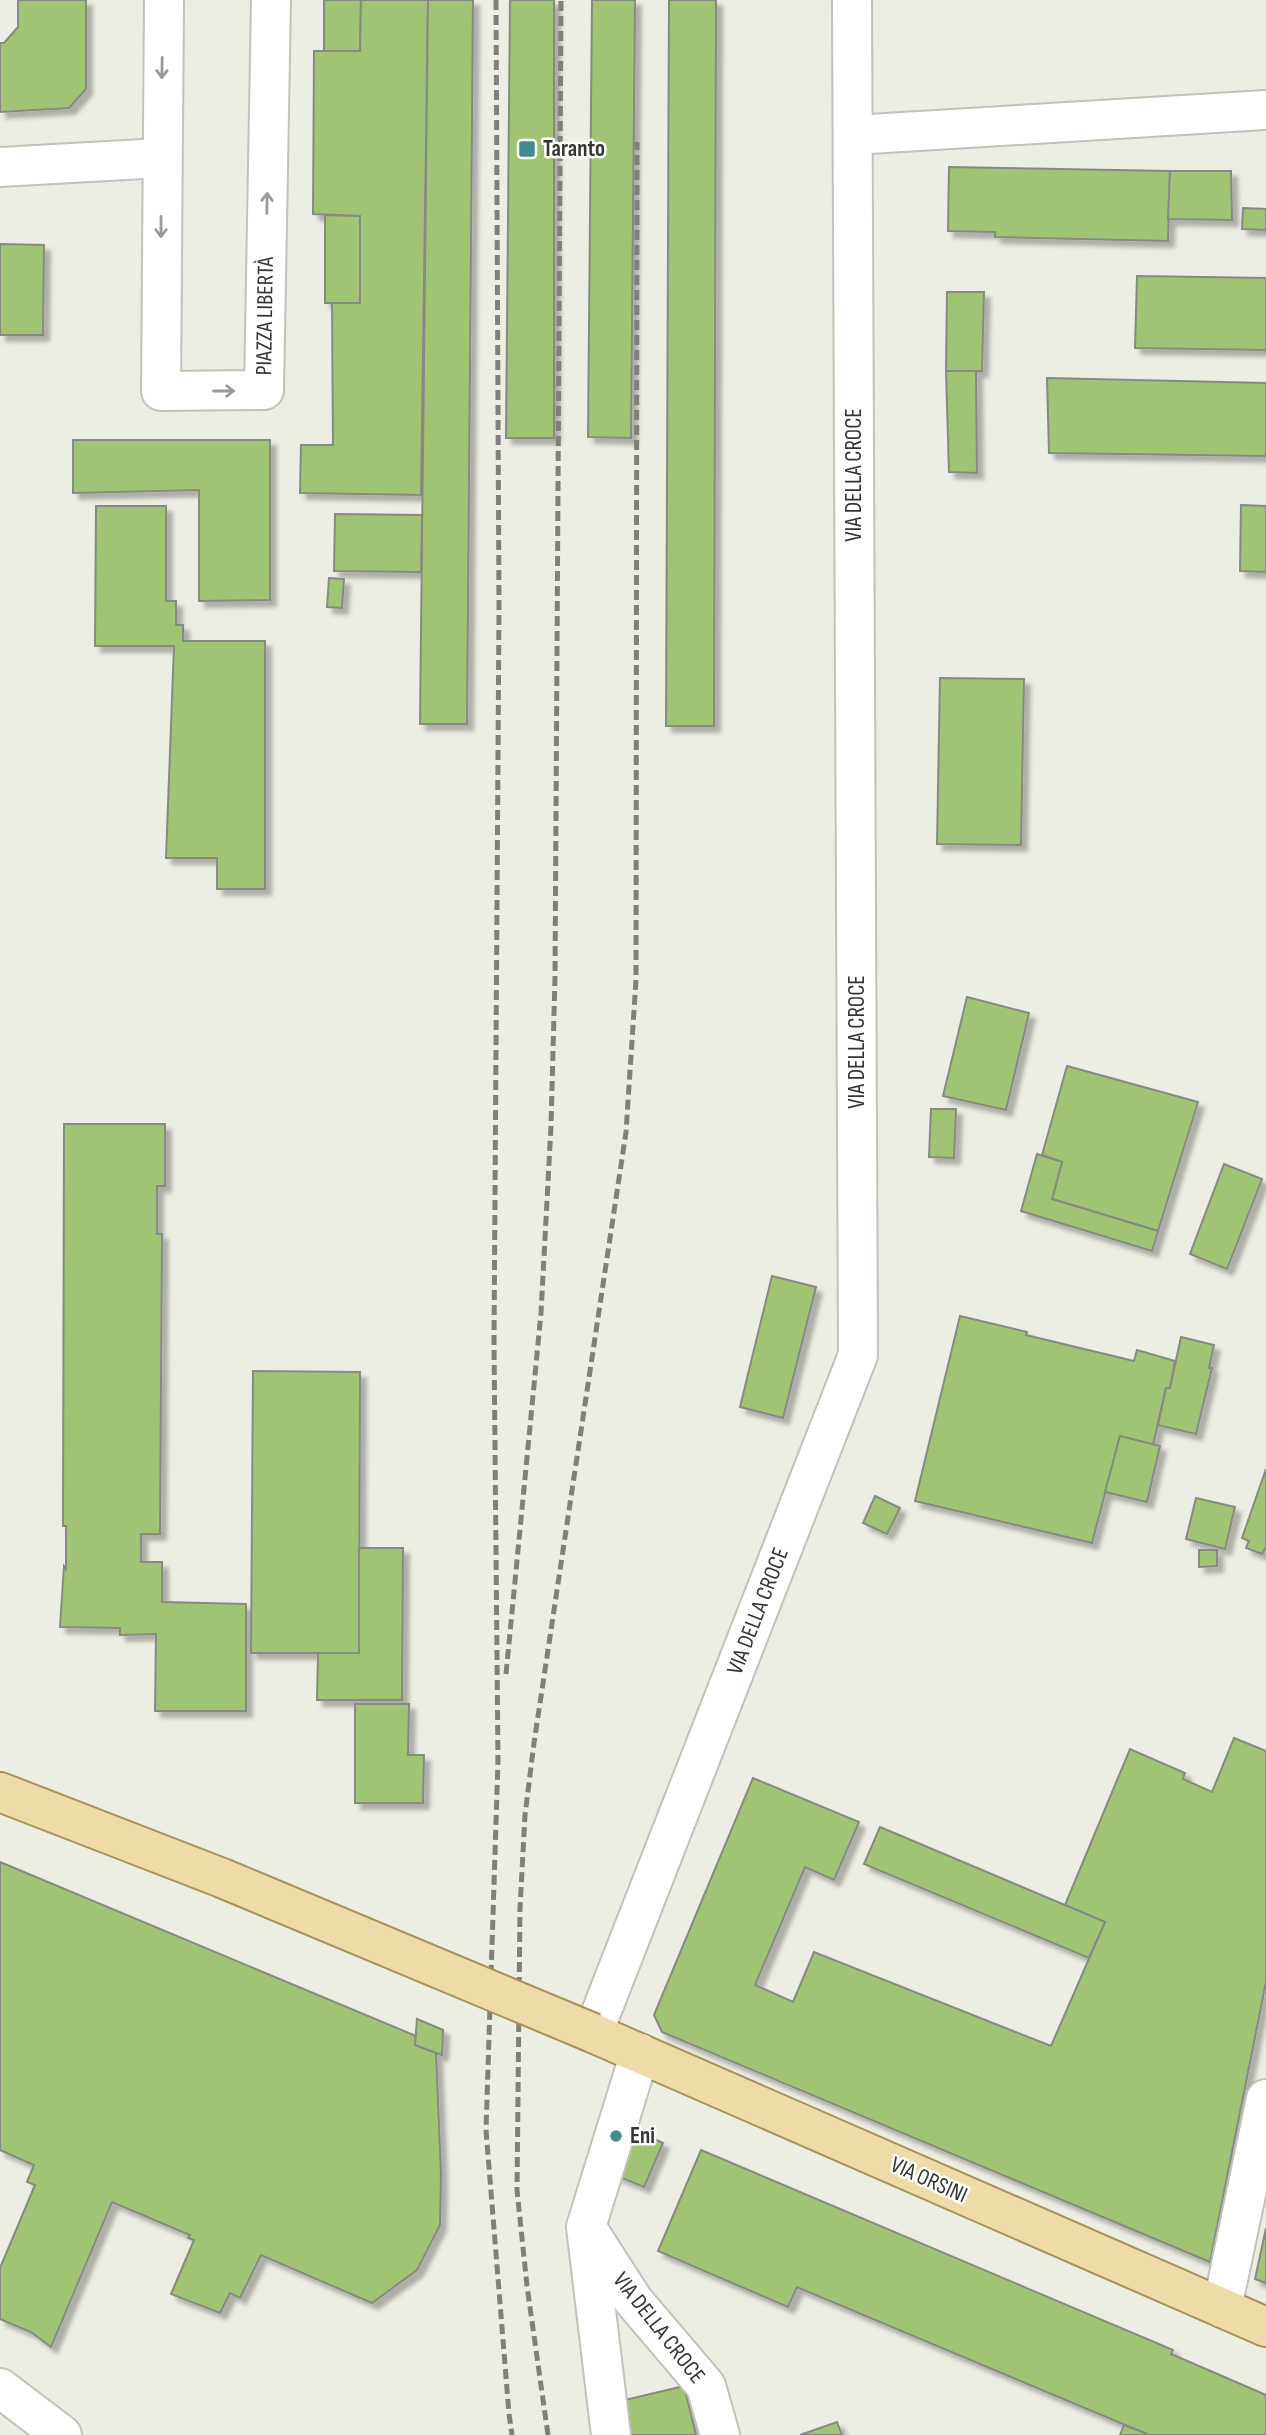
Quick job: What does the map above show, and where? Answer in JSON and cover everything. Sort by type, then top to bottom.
[{"type":"main road","name":"VIA ORSINI","points":[[0,1792],[222,1878],[593,2033],[1266,2327]]},
{"type":"street","name":"PIAZZA LIBERTÀ","points":[[163,0],[161,391],[264,390],[271,0]]},
{"type":"street","name":"VIA DELLA CROCE","points":[[593,2033],[859,1355],[852,0]]},
{"type":"street","points":[[853,135],[1266,110]]},
{"type":"street","points":[[0,167],[161,158]]},
{"type":"street","name":"VIA DELLA CROCE","points":[[611,2435],[586,2227],[640,2053]]},
{"type":"street","points":[[1222,2308],[1266,2099]]},
{"type":"street","name":"VIA DELLA CROCE","points":[[586,2227],[633,2300],[706,2386],[720,2435]]},
{"type":"street","points":[[0,2388],[62,2435]]},
{"type":"building","points":[[18,0],[86,0],[86,89],[69,108],[0,112],[0,43],[4,43],[18,27]]},
{"type":"building","points":[[324,0],[361,0],[360,51],[324,51]]},
{"type":"building","points":[[361,0],[428,0],[421,495],[300,493],[301,445],[333,445],[332,303],[360,303],[360,216],[313,214],[314,51],[360,51]]},
{"type":"building","points":[[428,0],[473,0],[467,724],[420,724]]},
{"type":"building","points":[[510,0],[554,0],[554,438],[506,438]]},
{"type":"building","points":[[592,0],[635,0],[631,438],[588,437]]},
{"type":"building","points":[[669,0],[716,0],[714,726],[666,726]]},
{"type":"building","points":[[949,167],[1170,171],[1168,241],[995,237],[995,232],[948,231]]},
{"type":"building","points":[[1170,171],[1231,171],[1232,220],[1168,219]]},
{"type":"building","points":[[1243,208],[1266,209],[1266,230],[1242,229]]},
{"type":"building","points":[[325,215],[360,216],[360,303],[325,303]]},
{"type":"building","points":[[0,244],[44,245],[43,335],[0,335]]},
{"type":"building","points":[[1137,276],[1266,278],[1266,350],[1135,348]]},
{"type":"building","points":[[947,292],[984,292],[982,371],[946,371]]},
{"type":"building","points":[[946,371],[976,371],[977,473],[949,472]]},
{"type":"building","points":[[1047,378],[1266,383],[1266,456],[1049,453]]},
{"type":"building","points":[[73,440],[270,440],[270,600],[199,601],[199,490],[73,493]]},
{"type":"building","points":[[1241,505],[1266,506],[1266,572],[1240,571]]},
{"type":"building","points":[[96,506],[166,506],[166,601],[176,601],[176,625],[183,625],[183,641],[265,641],[265,889],[217,889],[217,858],[166,858],[174,646],[95,646]]},
{"type":"building","points":[[335,514],[422,515],[421,572],[334,571]]},
{"type":"building","points":[[329,578],[344,579],[342,608],[327,607]]},
{"type":"building","points":[[940,678],[1024,679],[1021,845],[937,844]]},
{"type":"building","points":[[967,997],[1029,1013],[1006,1110],[943,1096]]},
{"type":"building","points":[[1067,1066],[1198,1102],[1158,1231],[1052,1199],[1062,1162],[1042,1155]]},
{"type":"building","points":[[931,1109],[956,1109],[954,1158],[929,1157]]},
{"type":"building","points":[[64,1124],[165,1124],[165,1186],[157,1186],[157,1234],[162,1234],[160,1534],[141,1534],[141,1562],[162,1562],[162,1602],[246,1604],[246,1711],[155,1711],[156,1634],[120,1635],[120,1628],[60,1627],[64,1566],[66,1569],[66,1526],[63,1526]]},
{"type":"building","points":[[1037,1154],[1062,1162],[1052,1199],[1158,1231],[1152,1251],[1021,1211]]},
{"type":"building","points":[[1224,1164],[1262,1179],[1227,1269],[1190,1254]]},
{"type":"building","points":[[772,1276],[816,1287],[783,1418],[740,1407]]},
{"type":"building","points":[[960,1316],[1134,1361],[1137,1350],[1175,1361],[1153,1445],[1120,1436],[1092,1543],[915,1501]]},
{"type":"building","points":[[1181,1337],[1214,1345],[1209,1368],[1212,1368],[1196,1434],[1158,1425],[1166,1388],[1170,1388]]},
{"type":"building","points":[[253,1371],[360,1372],[359,1653],[251,1653]]},
{"type":"building","points":[[1120,1436],[1160,1446],[1147,1502],[1105,1492]]},
{"type":"building","points":[[1266,1469],[1266,1547],[1262,1554],[1246,1548],[1249,1541],[1242,1538]]},
{"type":"building","points":[[875,1496],[900,1508],[887,1534],[863,1523]]},
{"type":"building","points":[[1196,1498],[1235,1507],[1225,1549],[1186,1539]]},
{"type":"building","points":[[359,1548],[403,1548],[402,1700],[317,1700],[318,1653],[359,1653]]},
{"type":"building","points":[[1199,1550],[1217,1550],[1217,1566],[1199,1567]]},
{"type":"building","points":[[355,1704],[409,1704],[408,1755],[424,1755],[423,1803],[355,1803]]},
{"type":"building","points":[[1234,1738],[1266,1751],[1266,1982],[1210,2262],[662,2032],[654,2015],[753,1778],[859,1822],[834,1880],[805,1867],[755,1985],[793,2002],[814,1952],[1051,2046],[1105,1922],[1065,1905],[1130,1749],[1185,1773],[1183,1779],[1212,1792]]},
{"type":"building","points":[[880,1827],[1105,1922],[1089,1958],[864,1864]]},
{"type":"building","points":[[0,1862],[416,2036],[415,2045],[436,2053],[441,2174],[440,2225],[417,2270],[372,2303],[261,2255],[240,2298],[230,2293],[220,2313],[171,2294],[194,2240],[188,2238],[190,2235],[112,2202],[51,2347],[31,2332],[0,2319],[0,2268],[35,2185],[27,2182],[34,2165],[0,2150]]},
{"type":"building","points":[[417,2019],[443,2030],[442,2055],[415,2045]]},
{"type":"building","points":[[635,2130],[663,2143],[644,2187],[615,2175]]},
{"type":"building","points":[[701,2150],[1173,2350],[1171,2354],[1266,2395],[1266,2435],[1149,2435],[797,2287],[788,2307],[658,2251]]},
{"type":"building","points":[[1266,2228],[1266,2283],[1255,2279]]},
{"type":"building","points":[[684,2386],[696,2435],[629,2435],[621,2401]]},
{"type":"building","points":[[837,2422],[842,2435],[800,2435]]},
{"type":"building","points":[[1124,2425],[1145,2433],[1145,2435],[1120,2435]]},
{"type":"railway","points":[[496,0],[499,609],[494,1342],[498,1761],[486,2130],[512,2435]]},
{"type":"railway","points":[[506,1674],[541,1313],[551,1126],[555,977],[561,0]]},
{"type":"railway","points":[[548,2435],[527,2286],[517,2190],[520,1908],[525,1815],[534,1743],[626,1132],[636,980],[637,142]]},
{"type":"place","name":"Taranto","points":[[527,149]]},
{"type":"place","name":"Eni","points":[[616,2136]]}]
